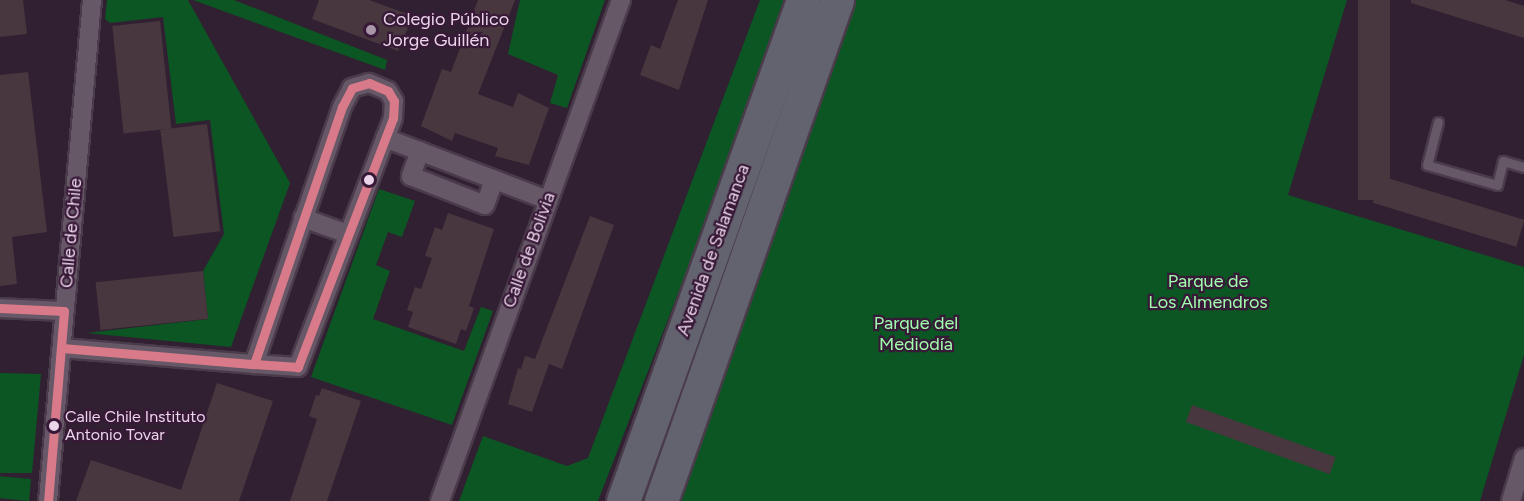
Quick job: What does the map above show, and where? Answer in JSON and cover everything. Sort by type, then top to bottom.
[{"type":"highway","name":"Avenida de Salamanca","points":[[623,501],[803,0]]},
{"type":"highway","name":"Avenida de Salamanca","points":[[661,501],[837,0]]},
{"type":"street","name":"Calle de Chile","points":[[48,501],[92,0]]},
{"type":"street","name":"Calle de Bolivia","points":[[440,501],[621,0]]},
{"type":"street","points":[[62,348],[254,364],[298,367],[393,118],[394,101],[388,91],[369,83],[352,88],[303,218],[254,364]]},
{"type":"street","points":[[385,138],[547,200]]},
{"type":"street","points":[[420,151],[411,176],[484,205],[494,180]]},
{"type":"street","points":[[303,218],[348,234]]},
{"type":"street","points":[[0,308],[64,311]]},
{"type":"street","points":[[1511,501],[1524,458]]},
{"type":"lane","points":[[1437,122],[1427,165],[1497,185],[1503,161],[1524,167]]},
{"type":"green space","points":[[107,0],[188,0],[290,183],[231,347],[87,333],[208,319],[203,271],[224,234],[210,120],[176,124],[163,17],[110,23],[105,19]]},
{"type":"green space","points":[[193,0],[234,0],[387,60],[385,70]]},
{"type":"green space","points":[[520,0],[605,0],[567,108],[550,103],[558,75],[508,54]]},
{"type":"green space","points":[[760,0],[791,0],[598,501],[459,501],[483,436],[567,466],[588,458]]},
{"type":"green space","points":[[856,0],[1347,0],[1288,195],[1524,267],[1524,355],[1480,501],[679,501]]},
{"type":"green space","points":[[379,189],[415,201],[402,237],[388,232],[376,265],[390,271],[373,319],[464,351],[481,307],[493,311],[452,425],[311,377]]},
{"type":"green space","points":[[0,373],[41,374],[32,473],[0,473]]},
{"type":"green space","points":[[0,476],[31,479],[29,501],[0,498]]},
{"type":"building","points":[[0,0],[23,0],[27,34],[0,37]]},
{"type":"building","points":[[319,0],[369,0],[413,16],[398,51],[312,19]]},
{"type":"building","points":[[478,0],[515,0],[478,94],[513,107],[518,93],[549,108],[529,165],[495,156],[498,148],[455,133],[452,141],[421,126],[442,69],[451,72]]},
{"type":"building","points":[[678,0],[708,0],[679,90],[640,75],[651,45],[660,49]]},
{"type":"building","points":[[1358,0],[1390,0],[1390,200],[1358,200]]},
{"type":"building","points":[[1411,0],[1505,0],[1524,6],[1524,38],[1411,3]]},
{"type":"building","points":[[160,21],[171,128],[124,133],[112,26]]},
{"type":"building","points":[[28,72],[47,232],[12,237],[17,284],[0,286],[0,75]]},
{"type":"building","points":[[207,124],[220,231],[174,237],[160,130]]},
{"type":"building","points":[[1381,176],[1524,220],[1516,247],[1373,203]]},
{"type":"building","points":[[448,213],[494,229],[469,306],[474,308],[466,331],[461,329],[456,344],[408,327],[413,312],[407,310],[415,287],[421,289],[432,258],[425,256],[435,227],[442,230]]},
{"type":"building","points":[[590,216],[614,225],[562,369],[549,364],[532,412],[508,404],[518,368],[521,369],[525,356],[535,359]]},
{"type":"building","points":[[203,271],[208,319],[101,330],[96,282]]},
{"type":"building","points":[[217,383],[273,401],[239,501],[76,501],[91,460],[181,490]]},
{"type":"building","points":[[322,388],[361,401],[327,501],[290,501],[317,419],[309,416],[316,395],[319,396]]},
{"type":"building","points":[[1192,405],[1336,457],[1330,474],[1186,422]]},
{"type":"transit line","points":[[369,83],[388,91],[394,101],[393,118],[298,367],[254,364],[342,107],[352,88],[369,83]]},
{"type":"transit line","points":[[0,308],[64,311],[48,501]]},
{"type":"transit line","points":[[62,348],[254,364]]},
{"type":"place","name":"Colegio Público Jorge Guillén","points":[[371,30]]},
{"type":"place","name":"Calle Chile Instituto Antonio Tovar","points":[[54,426]]},
{"type":"park label","name":"Parque de Los Almendros","points":[[1208,292]]},
{"type":"park label","name":"Parque del Mediodía","points":[[916,334]]}]
